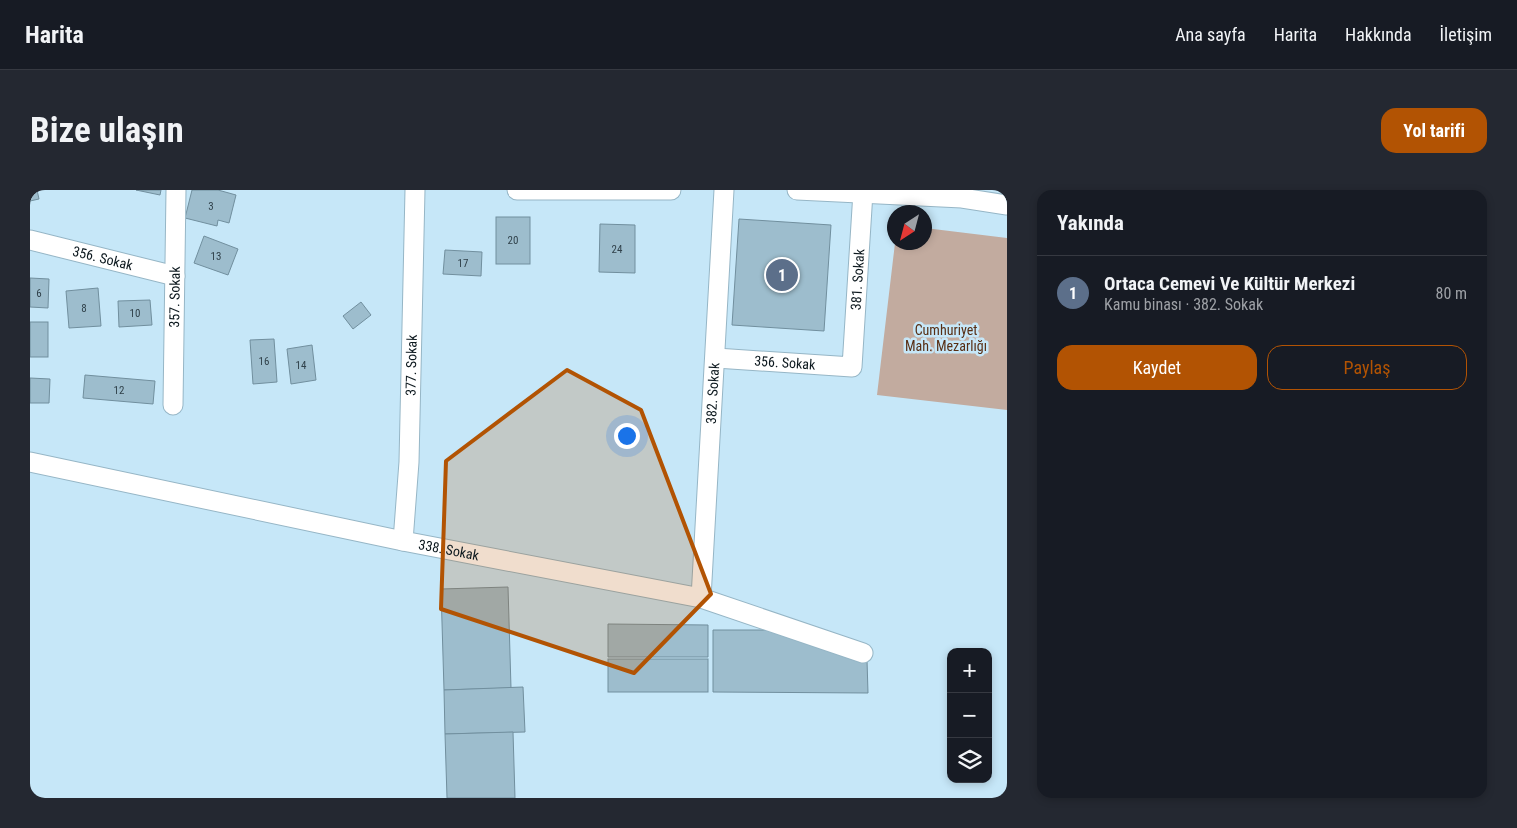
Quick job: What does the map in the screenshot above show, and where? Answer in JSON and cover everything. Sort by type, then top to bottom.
[{"type":"street","name":"357. Sokak","points":[[173,404],[176,190]]},
{"type":"street","name":"377. Sokak","points":[[403,541],[409,462],[415,190]]},
{"type":"street","points":[[517,190],[670,190]]},
{"type":"street","name":"382. Sokak","points":[[701,598],[724,190]]},
{"type":"street","points":[[797,190],[962,194],[1007,205]]},
{"type":"street","name":"381. Sokak","points":[[852,367],[863,192]]},
{"type":"street","name":"356. Sokak","points":[[30,240],[175,276]]},
{"type":"street","name":"356. Sokak","points":[[716,358],[852,367]]},
{"type":"street","name":"338. Sokak","points":[[30,462],[403,541],[701,598],[864,652]]},
{"type":"highlighted area","points":[[567,370],[641,410],[711,594],[634,673],[441,609],[446,461]]},
{"type":"green space","name":"Cumhuriyet Mah. Mezarlığı","points":[[932,229],[1007,238],[1007,410],[877,395],[894,250],[932,250]]},
{"type":"building","points":[[30,190],[37,190],[39,199],[30,201]]},
{"type":"building","points":[[136,190],[161,190],[160,195]]},
{"type":"building","points":[[192,190],[218,190],[236,195],[229,223],[218,220],[217,226],[185,218]]},
{"type":"building","points":[[496,217],[530,217],[530,264],[496,264]]},
{"type":"building","points":[[739,219],[831,225],[824,331],[732,325]]},
{"type":"building","points":[[600,224],[635,225],[635,273],[599,272]]},
{"type":"building","points":[[204,236],[238,249],[228,275],[194,263]]},
{"type":"building","points":[[445,250],[482,252],[481,276],[443,274]]},
{"type":"building","points":[[30,278],[49,279],[48,308],[30,307]]},
{"type":"building","points":[[98,288],[101,326],[69,328],[66,291]]},
{"type":"building","points":[[150,300],[152,325],[119,327],[118,301]]},
{"type":"building","points":[[361,302],[371,315],[353,329],[343,316]]},
{"type":"building","points":[[30,322],[48,322],[48,357],[30,357]]},
{"type":"building","points":[[274,339],[277,382],[253,384],[250,340]]},
{"type":"building","points":[[312,345],[316,380],[291,384],[287,349]]},
{"type":"building","points":[[85,375],[155,381],[153,404],[83,398]]},
{"type":"building","points":[[30,378],[50,379],[49,403],[30,403]]},
{"type":"building","points":[[508,587],[511,688],[444,690],[441,589]]},
{"type":"building","points":[[608,624],[708,625],[708,657],[608,657]]},
{"type":"building","points":[[713,630],[773,630],[867,660],[868,693],[713,692]]},
{"type":"building","points":[[608,659],[708,659],[708,692],[608,692]]},
{"type":"building","points":[[523,687],[525,732],[445,734],[444,690]]},
{"type":"building","points":[[513,732],[515,798],[447,798],[445,734]]},
{"type":"place","name":"Ortaca Cemevi Ve Kültür Merkezi","points":[[782,275]]}]
